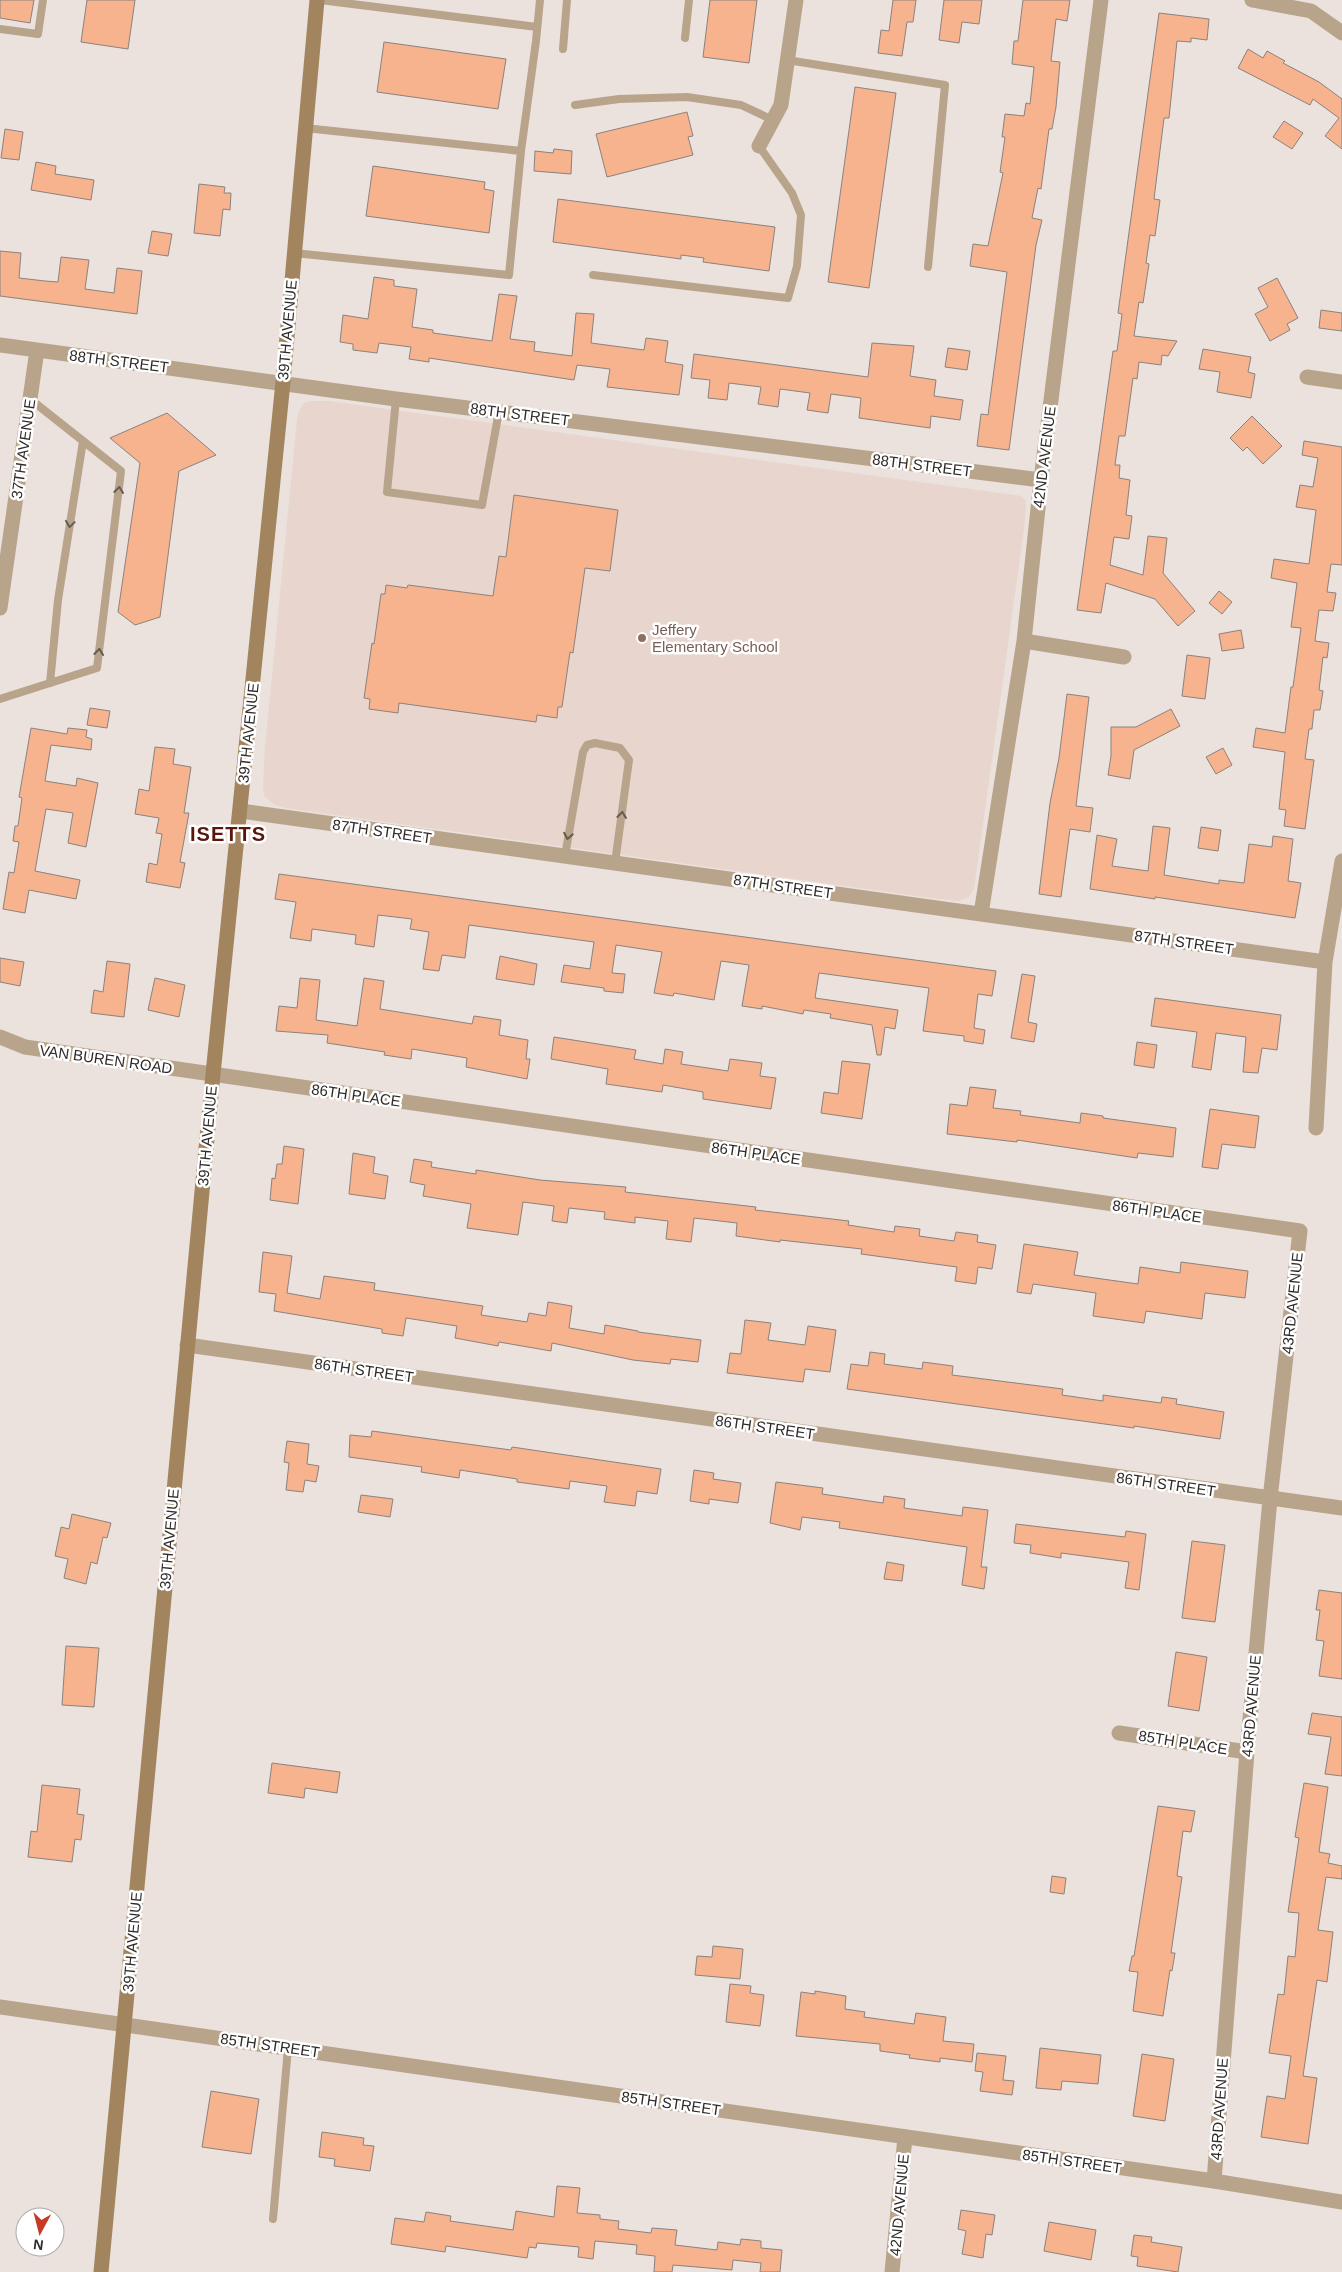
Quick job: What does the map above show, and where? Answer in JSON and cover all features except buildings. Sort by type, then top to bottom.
[{"type":"main road","name":"39TH AVENUE","points":[[101,2272],[213,1074],[319,0]]},
{"type":"street","points":[[759,146],[781,105],[796,0]]},
{"type":"street","name":"42ND AVENUE","points":[[981,914],[1024,640],[1040,480],[1101,0]]},
{"type":"street","points":[[1252,0],[1311,11],[1342,32]]},
{"type":"street","name":"88TH STREET","points":[[0,345],[396,399],[1040,480]]},
{"type":"street","name":"37TH AVENUE","points":[[0,608],[37,350]]},
{"type":"street","points":[[1307,377],[1342,382]]},
{"type":"street","points":[[1024,640],[1124,657]]},
{"type":"street","name":"87TH STREET","points":[[240,811],[1325,962]]},
{"type":"street","points":[[1316,1128],[1325,962],[1342,861]]},
{"type":"street","name":"VAN BUREN ROAD","points":[[0,1037],[25,1047],[213,1074]]},
{"type":"street","name":"86TH PLACE","points":[[213,1074],[1300,1231]]},
{"type":"street","name":"43RD AVENUE","points":[[1214,2181],[1247,1752],[1270,1499],[1300,1231]]},
{"type":"street","name":"86TH STREET","points":[[187,1345],[1342,1508]]},
{"type":"street","name":"85TH PLACE","points":[[1119,1733],[1247,1752]]},
{"type":"street","name":"85TH STREET","points":[[0,2007],[1214,2181],[1342,2202]]},
{"type":"street","name":"42ND AVENUE","points":[[892,2272],[905,2137]]},
{"type":"lane","points":[[0,28],[38,34],[43,0]]},
{"type":"lane","points":[[319,0],[537,27]]},
{"type":"lane","points":[[294,253],[509,275],[540,0]]},
{"type":"lane","points":[[563,49],[567,0]]},
{"type":"lane","points":[[685,38],[689,0]]},
{"type":"lane","points":[[787,60],[945,85],[928,267]]},
{"type":"lane","points":[[575,105],[618,99],[686,97],[741,105],[773,120]]},
{"type":"lane","points":[[305,128],[522,151]]},
{"type":"lane","points":[[593,275],[788,298],[797,266],[801,215],[792,193],[759,146]]},
{"type":"lane","points":[[0,699],[97,668],[121,471],[30,399]]},
{"type":"lane","points":[[396,399],[387,492],[482,505],[499,411]]},
{"type":"lane","points":[[50,683],[58,600],[83,441]]},
{"type":"lane","points":[[565,856],[583,752],[587,746],[595,744],[620,748],[629,760],[615,863]]},
{"type":"lane","points":[[273,2219],[288,2048]]},
{"type":"shaded area","name":"Jeffery Elementary School","points":[[329,401],[1021,496],[1025,500],[1026,506],[1024,529],[974,889],[969,897],[959,901],[938,899],[285,808],[275,805],[264,796],[265,748],[297,420],[299,411],[304,403]]},
{"type":"place","name":"Jeffery Elementary School","points":[[642,638]]},
{"type":"district","name":"ISETTS","points":[[228,834]]}]
